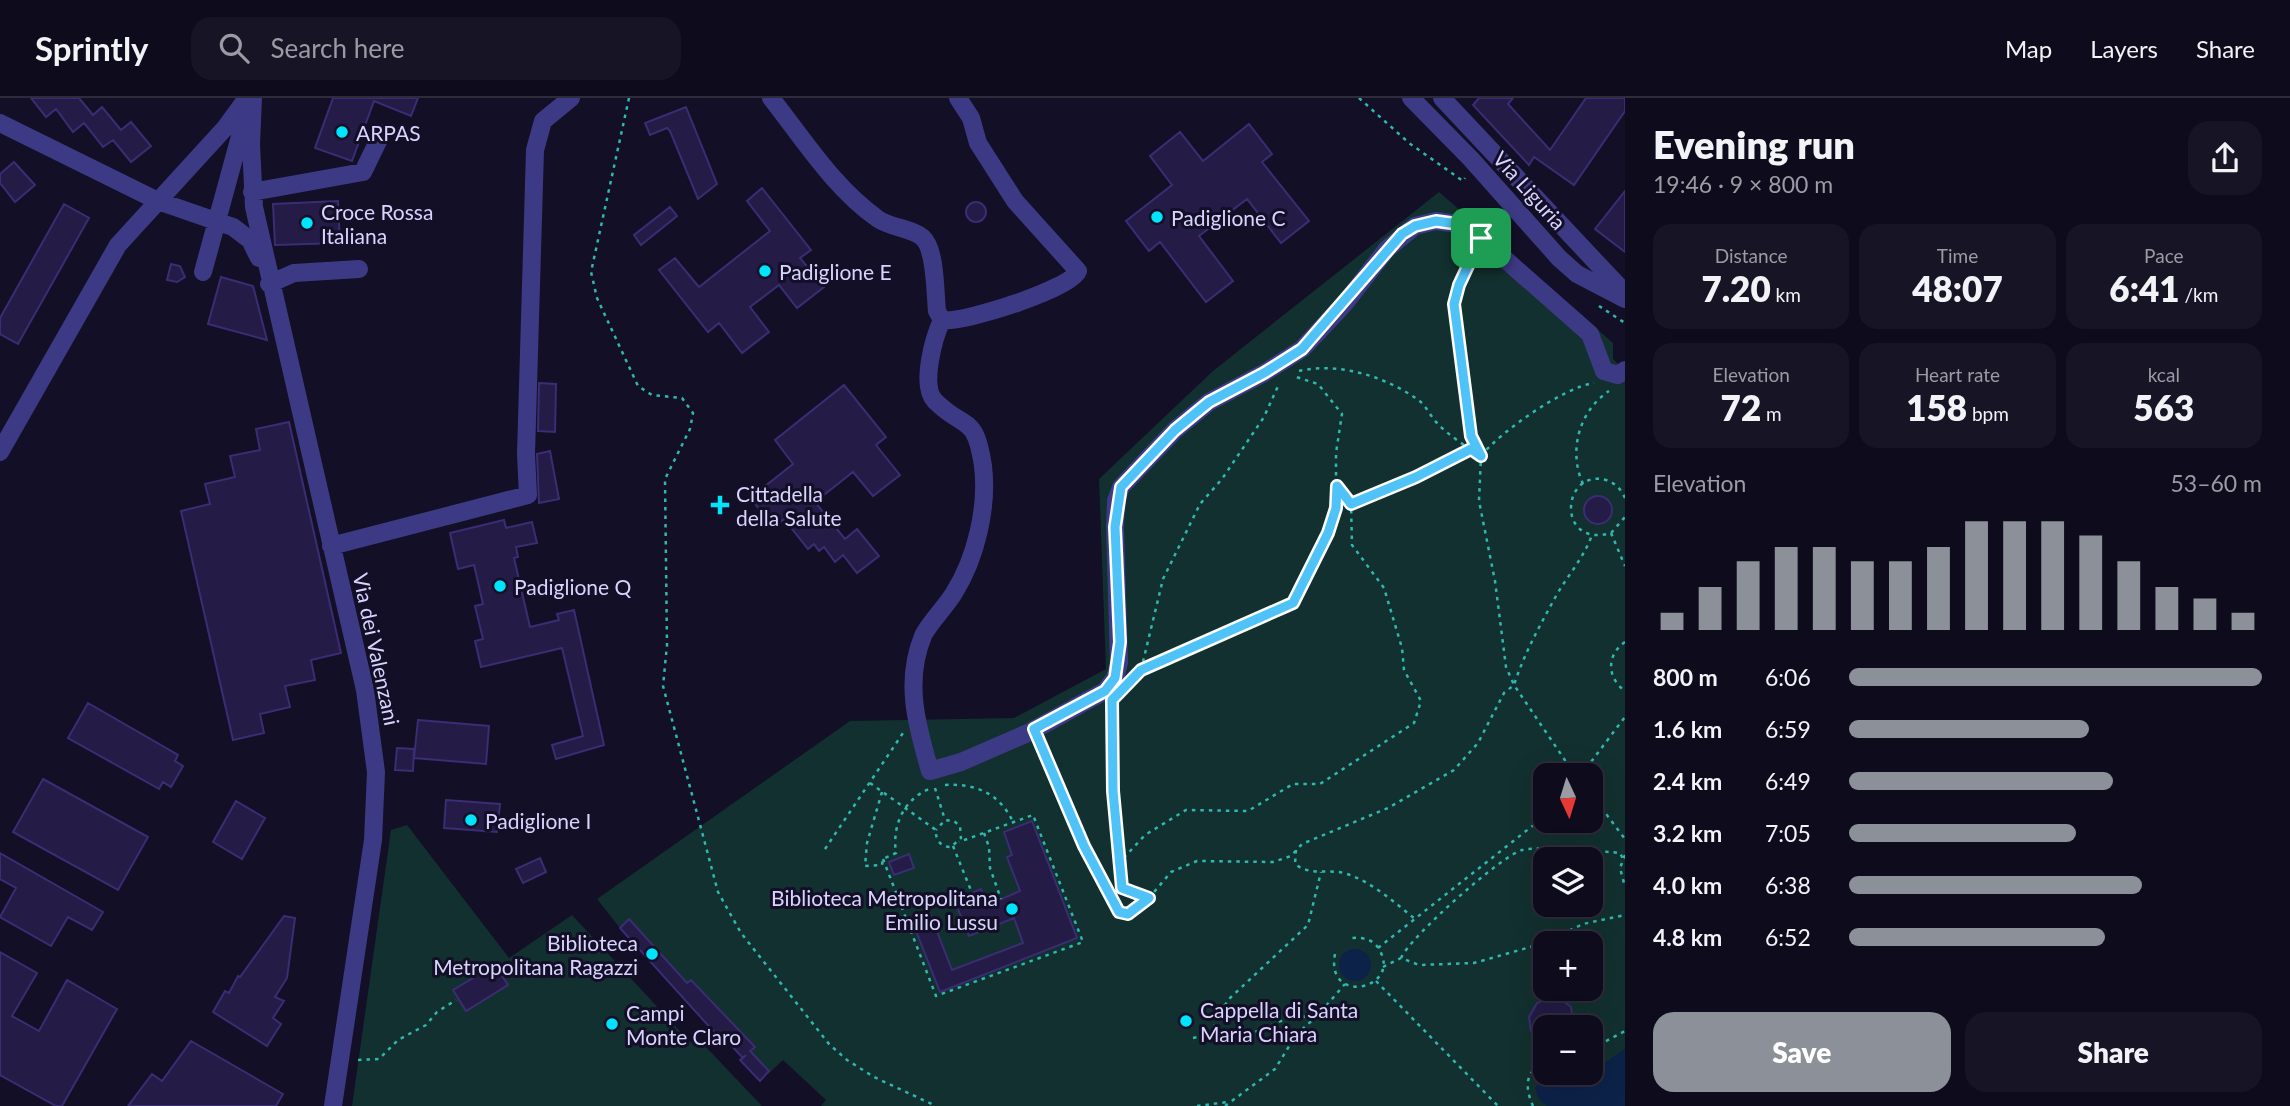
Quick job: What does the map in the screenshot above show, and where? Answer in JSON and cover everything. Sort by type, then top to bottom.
[{"type":"street","name":"Via dei Valenzani","points":[[251,98],[253,200],[269,284],[365,690],[377,800],[333,1106]]},
{"type":"street","points":[[0,452],[118,245],[251,98]]},
{"type":"street","points":[[203,272],[251,98]]},
{"type":"street","points":[[331,546],[528,495],[526,440],[535,150],[543,121],[572,98]]},
{"type":"street","points":[[771,98],[818,162],[857,200],[880,221],[923,238],[931,251],[937,311],[942,320],[932,348],[931,395],[936,402],[965,420],[975,432],[985,486],[978,532],[963,577],[936,621],[924,633],[912,688],[916,722],[932,779],[1105,691],[1115,678],[1120,642],[1115,527],[1121,487],[1175,430],[1209,402],[1302,349],[1402,234],[1415,226],[1436,221],[1458,224],[1481,238],[1590,334],[1604,371],[1615,376]]},
{"type":"street","points":[[942,320],[968,317],[1027,298],[1070,282],[1078,271],[1015,201],[978,143],[971,118],[958,98]]},
{"type":"street","points":[[971,118],[976,98]]},
{"type":"street","name":"Via Liguria","points":[[1411,98],[1568,266],[1577,274],[1625,299]]},
{"type":"street","points":[[1436,122],[1452,102]]},
{"type":"street","name":"Via Liguria","points":[[1452,102],[1625,293]]},
{"type":"street","points":[[0,123],[158,201],[233,227],[250,240],[269,284],[294,272],[359,269]]},
{"type":"street","points":[[253,200],[363,172],[382,133]]},
{"type":"path","points":[[629,98],[596,242],[592,282],[638,386],[652,395],[682,398],[693,413],[690,429],[666,479],[667,645],[663,686],[718,892],[741,933],[829,1044],[847,1060],[874,1077],[936,1106]]},
{"type":"path","points":[[1359,98],[1416,148],[1463,181],[1465,178],[1456,169]]},
{"type":"path","points":[[1481,238],[1459,285],[1454,304],[1471,436],[1481,456],[1479,501],[1506,667],[1514,685],[1567,763]]},
{"type":"path","points":[[1283,374],[1315,368],[1346,368],[1377,380],[1419,400],[1438,424],[1481,456]]},
{"type":"path","points":[[1131,680],[1141,670],[1293,603],[1328,533],[1336,508],[1336,453],[1342,414],[1318,384],[1283,374]]},
{"type":"path","points":[[1141,670],[1163,579],[1200,504],[1222,479],[1264,417],[1283,374]]},
{"type":"path","points":[[1481,456],[1495,438],[1513,424],[1590,383],[1615,376],[1616,386],[1597,399],[1578,436],[1576,455],[1583,484]]},
{"type":"path","points":[[1351,504],[1416,477],[1471,449]]},
{"type":"path","points":[[1625,498],[1609,481],[1591,480],[1583,484],[1571,498],[1571,517],[1576,526],[1592,535],[1611,533],[1625,517]]},
{"type":"path","points":[[1118,864],[1145,835],[1186,810],[1248,811],[1293,784],[1321,784],[1414,723],[1421,701],[1404,670],[1402,648],[1384,588],[1352,545],[1351,504],[1337,486]]},
{"type":"path","points":[[1611,533],[1625,566]]},
{"type":"path","points":[[1034,729],[1084,846],[1119,912],[1128,914],[1149,898],[1171,872],[1197,861],[1273,862],[1291,856],[1302,844],[1388,808],[1454,770],[1478,743],[1504,693],[1514,685],[1523,658],[1557,594],[1584,557],[1592,535]]},
{"type":"path","points":[[1625,642],[1613,654],[1611,663],[1615,682],[1625,691]]},
{"type":"path","points":[[1112,700],[1118,864],[1122,888],[1149,898]]},
{"type":"path","points":[[1590,763],[1625,717]]},
{"type":"path","points":[[825,849],[905,730]]},
{"type":"path","points":[[883,859],[896,853],[897,828],[904,809],[932,779]]},
{"type":"path","points":[[932,779],[945,820]]},
{"type":"path","points":[[932,779],[973,786],[997,797],[1013,822]]},
{"type":"path","points":[[870,783],[936,830],[939,842],[953,846],[1033,815],[1083,942],[936,996],[883,859]]},
{"type":"path","points":[[882,792],[867,843],[865,866],[882,865],[883,859]]},
{"type":"path","points":[[1603,810],[1625,839]]},
{"type":"path","points":[[936,830],[945,820]]},
{"type":"path","points":[[945,820],[954,821],[960,826],[962,834],[959,842]]},
{"type":"path","points":[[1378,948],[1533,826]]},
{"type":"path","points":[[984,833],[989,847],[990,868],[1001,899]]},
{"type":"path","points":[[953,846],[972,893]]},
{"type":"path","points":[[1296,850],[1295,864],[1302,870],[1345,873],[1380,891],[1415,919]]},
{"type":"path","points":[[1335,954],[1334,971],[1345,984],[1361,988],[1376,981],[1383,967],[1401,958],[1405,947],[1445,909],[1520,851],[1620,853],[1624,857],[1620,877],[1625,887]]},
{"type":"path","points":[[1212,1034],[1217,1016],[1230,998],[1308,925],[1321,872]]},
{"type":"path","points":[[1401,958],[1419,965],[1474,963],[1541,944],[1583,924],[1625,915]]},
{"type":"path","points":[[1352,938],[1369,940],[1378,948],[1383,967]]},
{"type":"path","points":[[1376,981],[1498,1106]]},
{"type":"path","points":[[1225,1106],[1275,1069],[1296,1035],[1318,1016],[1345,984]]},
{"type":"path","points":[[354,1060],[380,1059],[398,1040],[426,1025],[437,1012],[456,1000]]},
{"type":"path","points":[[1193,1038],[1212,1034],[1255,1032],[1286,1019],[1318,1016]]},
{"type":"path","points":[[1603,1043],[1625,1031]]},
{"type":"path","points":[[1533,1071],[1528,1078],[1526,1091],[1533,1106]]},
{"type":"path","points":[[1197,1106],[1232,1102]]},
{"type":"green space","points":[[1439,192],[1613,343],[1613,359],[1625,370],[1625,1106],[821,1106],[826,1100],[783,1060],[768,1074],[769,1071],[750,1051],[755,1047],[691,980],[687,983],[629,919],[620,928],[597,899],[850,721],[1014,718],[1106,669],[1099,479],[1213,371]]},
{"type":"green space","points":[[407,825],[509,958],[572,915],[690,1042],[705,1046],[762,1106],[352,1106],[391,830]]},
{"type":"water","points":[[1355,949],[1366,954],[1371,965],[1366,976],[1355,981],[1344,976],[1339,965],[1344,954]]},
{"type":"water","points":[[1625,1049],[1625,1106],[1547,1106],[1539,1099],[1535,1088],[1537,1085],[1603,1085],[1603,1064]]},
{"type":"building","points":[[31,98],[79,98],[93,115],[102,107],[121,130],[131,122],[151,146],[131,162],[113,140],[103,147],[84,123],[73,132],[56,109],[46,117]]},
{"type":"building","name":"ARPAS","points":[[333,98],[418,98],[411,116],[374,101],[352,161],[315,148]]},
{"type":"building","points":[[1479,98],[1513,98],[1508,104],[1550,150],[1586,98],[1625,98],[1625,111],[1574,185],[1534,157],[1529,165],[1473,105]]},
{"type":"building","points":[[686,107],[717,184],[698,199],[670,131],[667,128],[650,135],[645,123]]},
{"type":"building","name":"Padiglione C","points":[[1249,124],[1272,154],[1262,162],[1309,221],[1281,243],[1247,199],[1199,236],[1233,281],[1206,302],[1160,242],[1149,251],[1126,221],[1172,185],[1150,156],[1180,132],[1203,161]]},
{"type":"building","points":[[14,162],[35,185],[15,202],[0,183],[0,174]]},
{"type":"building","name":"Padiglione E","points":[[762,188],[811,250],[800,258],[824,287],[797,308],[779,285],[750,307],[769,332],[742,353],[719,323],[708,332],[659,270],[675,258],[699,287],[770,231],[747,201]]},
{"type":"building","points":[[1625,191],[1625,252],[1595,229]]},
{"type":"building","name":"Croce Rossa Italiana","points":[[338,201],[340,243],[275,245],[273,204]]},
{"type":"building","points":[[976,202],[983,205],[986,212],[983,219],[976,222],[969,219],[966,212],[969,205]]},
{"type":"building","points":[[64,204],[89,218],[18,344],[0,334],[0,318]]},
{"type":"building","points":[[670,207],[677,216],[641,245],[634,235]]},
{"type":"building","points":[[171,264],[180,266],[185,277],[177,282],[167,280]]},
{"type":"building","points":[[221,277],[253,286],[267,340],[208,324]]},
{"type":"building","points":[[539,383],[556,384],[555,432],[538,431]]},
{"type":"building","points":[[844,385],[886,437],[876,445],[900,475],[873,496],[853,472],[815,502],[845,539],[857,529],[879,556],[857,573],[843,555],[835,562],[824,547],[819,551],[814,544],[808,549],[784,519],[774,527],[750,498],[793,464],[775,440]]},
{"type":"building","points":[[289,422],[341,653],[311,660],[315,680],[285,686],[290,707],[260,714],[264,733],[233,740],[181,511],[210,504],[205,484],[235,477],[230,456],[260,450],[256,429]]},
{"type":"building","points":[[550,451],[559,499],[539,503],[537,454]]},
{"type":"building","points":[[1598,496],[1608,500],[1612,510],[1608,520],[1598,524],[1588,520],[1584,510],[1588,500]]},
{"type":"building","name":"Padiglione Q","points":[[504,520],[506,528],[532,522],[537,543],[516,547],[518,557],[514,558],[530,627],[559,620],[557,614],[574,610],[604,745],[556,759],[552,745],[583,736],[562,648],[481,667],[475,641],[483,639],[475,606],[483,604],[474,565],[458,569],[450,533]]},
{"type":"building","points":[[88,703],[178,755],[175,761],[183,766],[171,787],[163,782],[159,789],[68,738]]},
{"type":"building","points":[[418,720],[489,726],[486,764],[414,758]]},
{"type":"building","points":[[397,748],[414,749],[413,771],[395,770]]},
{"type":"building","points":[[43,779],[148,837],[118,890],[13,832]]},
{"type":"building","name":"Padiglione I","points":[[446,800],[500,804],[497,832],[444,828]]},
{"type":"building","points":[[236,801],[265,818],[242,859],[213,842]]},
{"type":"building","name":"Biblioteca Metropolitana Emilio Lussu","points":[[1032,821],[1077,938],[940,992],[911,918],[929,911],[952,970],[1023,943],[1014,918],[969,936],[957,907],[967,903],[964,896],[981,889],[984,897],[994,893],[997,901],[1020,891],[1007,857],[1012,855],[1004,832]]},
{"type":"building","points":[[0,853],[103,912],[92,930],[68,917],[51,946],[0,917],[16,888],[0,879]]},
{"type":"building","points":[[909,854],[914,868],[894,875],[889,862]]},
{"type":"building","points":[[540,858],[546,872],[523,883],[516,869]]},
{"type":"building","points":[[284,916],[295,918],[287,978],[275,997],[284,1001],[273,1018],[281,1024],[267,1046],[213,1012],[225,991],[229,993],[238,976],[240,977]]},
{"type":"building","points":[[629,919],[687,983],[691,980],[755,1047],[750,1051],[769,1071],[760,1081],[740,1060],[743,1058],[727,1041],[724,1043],[620,928]]},
{"type":"building","points":[[0,952],[37,973],[12,1016],[39,1031],[67,980],[117,1009],[62,1106],[56,1106],[0,1075]]},
{"type":"building","points":[[495,965],[508,985],[466,1011],[453,990]]},
{"type":"building","points":[[1563,1001],[1571,1007],[1572,1015],[1533,1015],[1533,1033],[1529,1017],[1537,1003]]},
{"type":"building","points":[[191,1041],[283,1094],[276,1106],[128,1106],[152,1074],[162,1081]]},
{"type":"place","name":"ARPAS","points":[[342,132]]},
{"type":"place","name":"Padiglione C","points":[[1157,217]]},
{"type":"place","name":"Croce Rossa Italiana","points":[[307,223]]},
{"type":"place","name":"Padiglione E","points":[[765,271]]},
{"type":"place","name":"Cittadella della Salute","points":[[720,505]]},
{"type":"place","name":"Padiglione Q","points":[[500,586]]},
{"type":"place","name":"Padiglione I","points":[[471,820]]},
{"type":"place","name":"Biblioteca Metropolitana Emilio Lussu","points":[[1012,909]]},
{"type":"place","name":"Biblioteca Metropolitana Ragazzi","points":[[652,954]]},
{"type":"place","name":"Cappella di Santa Maria Chiara","points":[[1186,1021]]},
{"type":"place","name":"Campi Monte Claro","points":[[612,1024]]},
{"type":"route","points":[[1436,221],[1458,224],[1481,238],[1459,285],[1454,304],[1471,436],[1481,456],[1471,449],[1416,477],[1351,504],[1337,486],[1336,508],[1328,533],[1293,603],[1141,670],[1112,700],[1113,791],[1122,888],[1129,893],[1149,898],[1128,914],[1119,912],[1084,846],[1034,729],[1105,691],[1115,678],[1120,642],[1115,527],[1116,501],[1121,487],[1175,430],[1209,402],[1302,349],[1345,303],[1387,248],[1402,234],[1415,226],[1436,221]]}]
